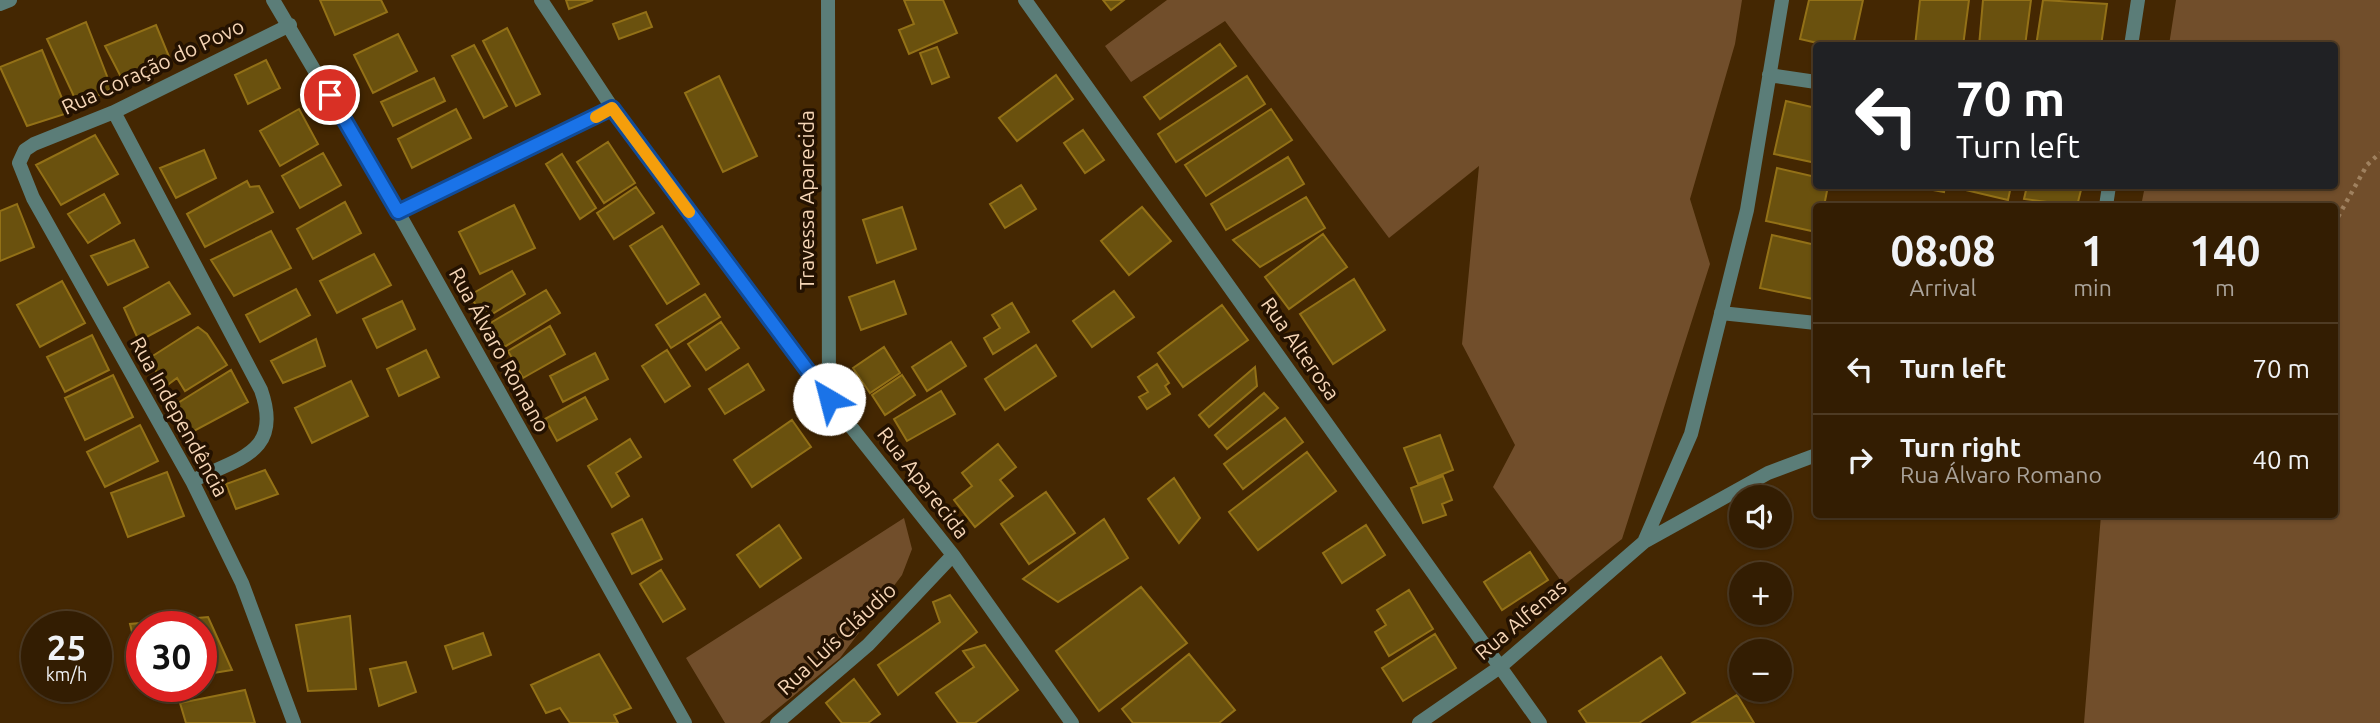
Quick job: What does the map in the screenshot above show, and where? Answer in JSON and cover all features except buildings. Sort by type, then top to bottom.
[{"type":"street","points":[[0,4],[10,0]]},
{"type":"street","name":"Rua Álvaro Romano","points":[[273,0],[398,212],[685,723]]},
{"type":"street","name":"Rua Aparecida","points":[[541,0],[612,108],[829,399],[953,555],[1072,723]]},
{"type":"street","name":"Travessa Aparecida","points":[[828,0],[829,399]]},
{"type":"street","name":"Rua Alterosa","points":[[1025,0],[1540,723]]},
{"type":"street","points":[[1644,542],[1691,434],[1747,210],[1782,0]]},
{"type":"street","points":[[2133,42],[2138,0]]},
{"type":"street","name":"Rua Coração do Povo","points":[[34,144],[114,112],[290,25]]},
{"type":"street","points":[[1769,75],[1813,82]]},
{"type":"street","points":[[398,212],[612,108]]},
{"type":"street","points":[[114,112],[261,390],[268,409],[268,424],[257,448],[192,481]]},
{"type":"street","name":"Rua Independência","points":[[34,144],[25,150],[19,163],[33,198],[192,481],[242,583],[294,723]]},
{"type":"street","points":[[1721,313],[1813,323]]},
{"type":"street","points":[[1644,542],[1768,473],[1813,456]]},
{"type":"street","name":"Rua Alfenas","points":[[1419,723],[1500,667],[1644,542]]},
{"type":"street","name":"Rua Luís Cláudio","points":[[777,723],[868,645],[953,555]]},
{"type":"path","points":[[2338,217],[2367,165],[2380,153]]},
{"type":"shaded area","points":[[1167,0],[1742,0],[1735,44],[1690,199],[1710,264],[1622,539],[1564,585],[1493,487],[1515,445],[1462,344],[1479,166],[1389,238],[1225,21],[1131,82],[1105,46]]},
{"type":"shaded area","points":[[2176,0],[2380,0],[2380,723],[2084,723],[2101,518],[2338,518],[2338,203],[2142,203],[2144,189],[2338,189],[2338,42],[2169,42]]},
{"type":"shaded area","points":[[904,518],[912,549],[902,575],[840,658],[760,723],[725,723],[686,658]]},
{"type":"slow traffic","points":[[596,117],[612,108],[689,212]]},
{"type":"route","points":[[330,95],[398,212],[612,108],[829,399]]}]
